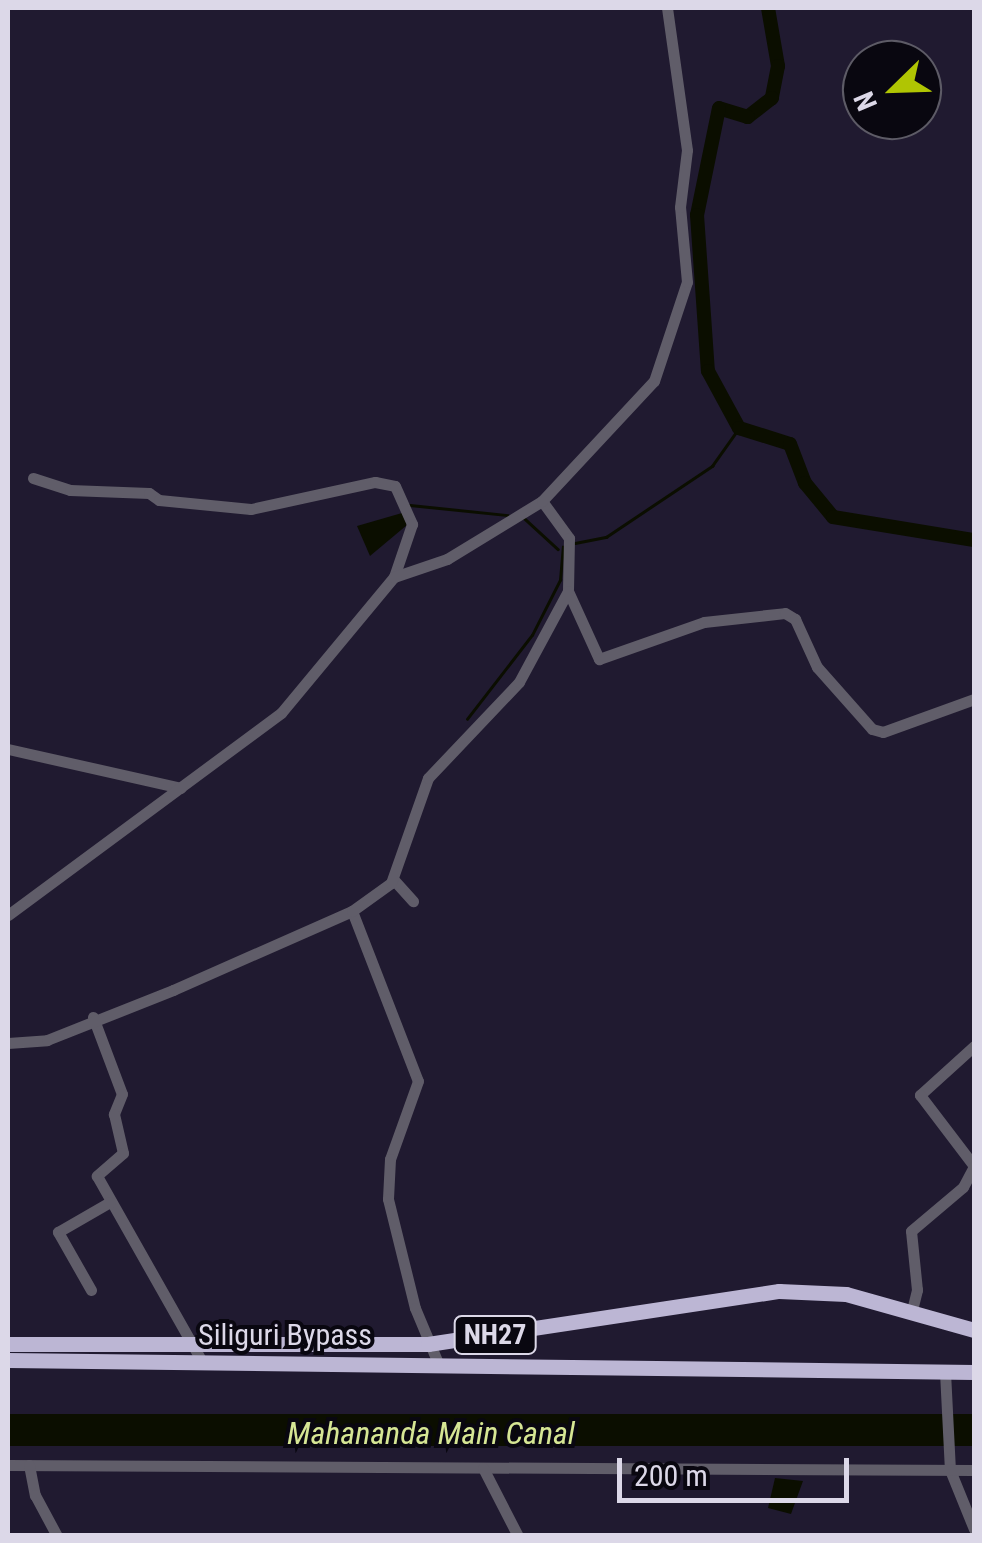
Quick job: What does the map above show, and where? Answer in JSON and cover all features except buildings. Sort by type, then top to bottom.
[{"type":"highway","name":"NH27","points":[[8,1344],[199,1355],[428,1344],[779,1292],[846,1294],[974,1330]]},
{"type":"highway","name":"Siliguri Bypass","points":[[8,1360],[199,1355],[438,1364],[946,1372]]},
{"type":"highway","name":"NH27","points":[[946,1372],[974,1372]]},
{"type":"street","points":[[394,577],[448,560],[542,500],[654,381],[688,282],[680,208],[688,150],[667,8]]},
{"type":"street","points":[[8,914],[281,713],[394,577],[412,524],[407,505],[395,486],[375,482],[251,509],[159,500],[149,493],[70,490],[33,478]]},
{"type":"street","points":[[542,500],[570,544],[568,591],[592,652],[604,661],[704,622],[785,613],[795,619],[818,667],[872,729],[883,732],[974,698]]},
{"type":"street","points":[[8,1042],[47,1040],[93,1017],[173,990],[352,911],[393,879],[428,778],[519,682],[568,591]]},
{"type":"street","points":[[8,749],[181,788]]},
{"type":"street","points":[[393,879],[413,901]]},
{"type":"street","points":[[352,911],[418,1081],[390,1160],[388,1198],[428,1344],[438,1364]]},
{"type":"street","points":[[93,1017],[122,1094],[114,1114],[124,1153],[97,1176],[199,1355]]},
{"type":"street","points":[[912,1310],[911,1231],[963,1186],[974,1166],[920,1094],[974,1046]]},
{"type":"street","points":[[91,1290],[58,1232],[110,1202]]},
{"type":"street","points":[[946,1372],[950,1464],[974,1529]]},
{"type":"street","points":[[8,1464],[483,1468],[950,1464],[974,1470]]},
{"type":"street","points":[[29,1464],[35,1495],[57,1536]]},
{"type":"street","points":[[483,1468],[518,1536]]},
{"type":"water","points":[[402,513],[407,525],[370,556],[357,526]]},
{"type":"water","name":"Mahananda Main Canal","points":[[8,1414],[974,1414],[974,1446],[8,1446]]},
{"type":"water","points":[[775,1478],[803,1481],[791,1514],[768,1508]]},
{"type":"waterway","points":[[768,8],[778,66],[772,98],[748,117],[719,108],[697,215],[708,371],[739,428],[790,444],[805,483],[833,517],[974,540]]},
{"type":"waterway","points":[[575,543],[606,537],[712,466],[739,428]]},
{"type":"waterway","points":[[410,505],[507,515]]},
{"type":"waterway","points":[[524,518],[558,549]]},
{"type":"waterway","points":[[467,719],[532,635],[560,580],[563,547]]}]
